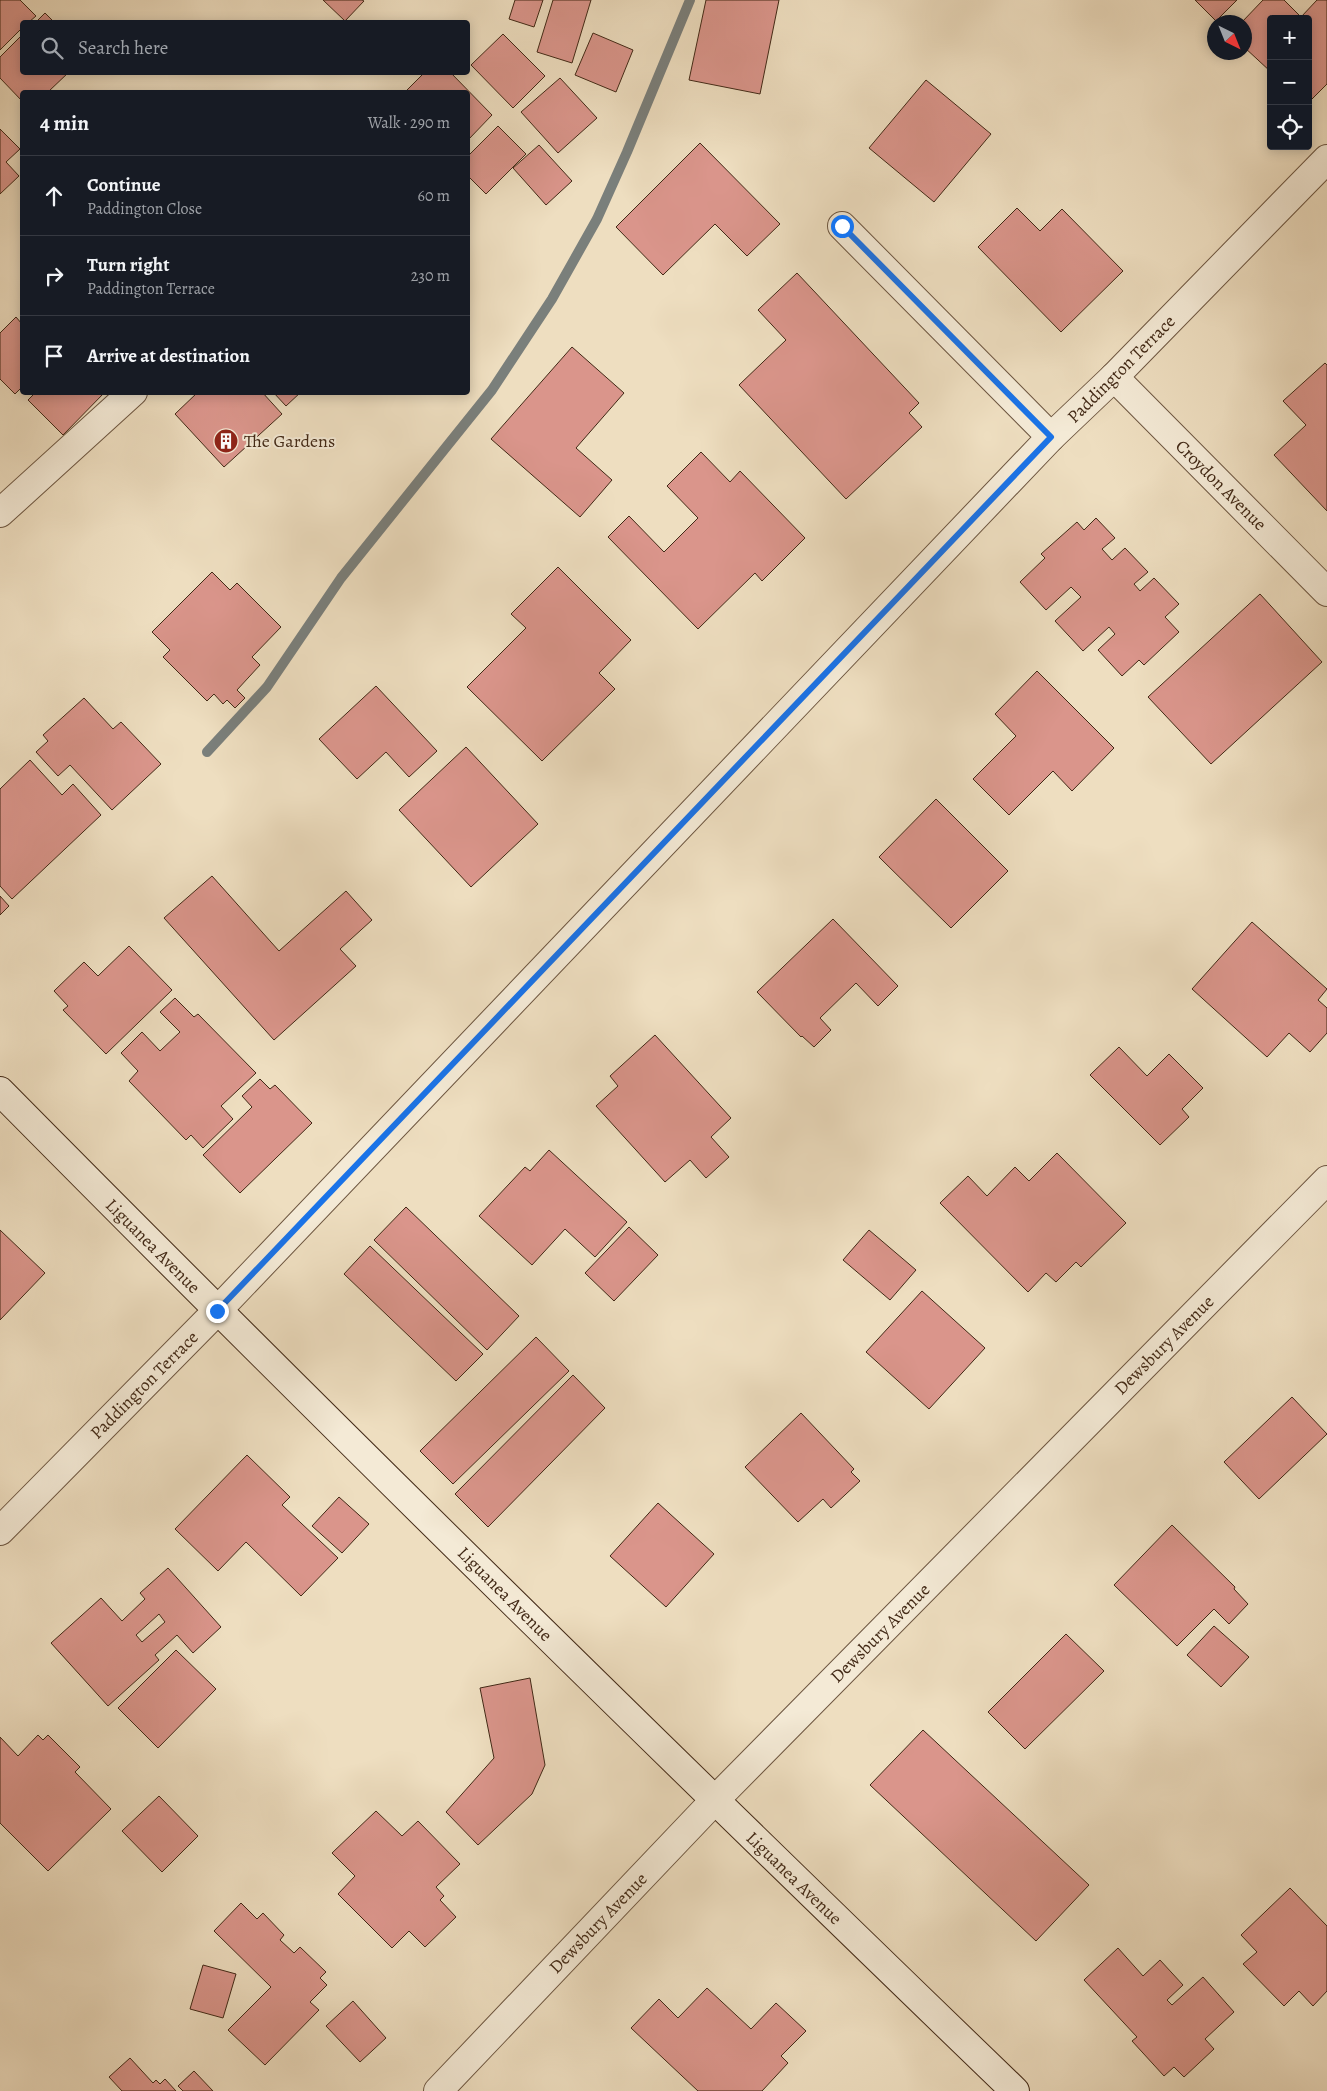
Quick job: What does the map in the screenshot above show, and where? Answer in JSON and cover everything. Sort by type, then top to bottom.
[{"type":"street","name":"Paddington Terrace","points":[[0,1531],[217,1311],[1051,437],[1114,377],[1327,159]]},
{"type":"street","points":[[842,226],[1051,437]]},
{"type":"street","name":"Croydon Avenue","points":[[1114,377],[1327,592]]},
{"type":"street","points":[[0,513],[130,395]]},
{"type":"street","name":"Liguanea Avenue","points":[[0,1091],[217,1311],[714,1801],[1015,2091]]},
{"type":"street","name":"Dewsbury Avenue","points":[[438,2091],[714,1801],[1327,1180]]},
{"type":"building","points":[[0,0],[20,0],[36,16],[31,20],[20,20],[20,30],[0,50]]},
{"type":"building","points":[[323,0],[364,1],[344,20]]},
{"type":"building","points":[[515,0],[543,0],[534,27],[509,19]]},
{"type":"building","points":[[553,0],[591,0],[572,63],[537,52]]},
{"type":"building","points":[[706,0],[779,0],[760,94],[689,80]]},
{"type":"building","points":[[1195,0],[1237,0],[1222,15],[1210,15]]},
{"type":"building","points":[[1263,0],[1284,0],[1299,15],[1267,15],[1267,68],[1252,54],[1252,15],[1249,15]]},
{"type":"building","points":[[1317,0],[1327,0],[1327,84],[1312,99],[1312,15],[1303,15]]},
{"type":"building","points":[[45,13],[52,20],[38,20]]},
{"type":"building","points":[[593,33],[633,50],[616,92],[575,75]]},
{"type":"building","points":[[503,34],[545,76],[513,108],[471,65]]},
{"type":"building","points":[[20,37],[20,75],[66,75],[50,90],[20,90],[20,99],[0,78],[0,57]]},
{"type":"building","points":[[422,75],[453,75],[468,90],[407,90]]},
{"type":"building","points":[[560,78],[597,118],[558,153],[521,112]]},
{"type":"building","points":[[926,80],[991,134],[934,202],[869,148]]},
{"type":"building","points":[[470,92],[492,115],[470,138]]},
{"type":"building","points":[[498,126],[526,154],[486,194],[470,178],[470,154]]},
{"type":"building","points":[[0,129],[20,149],[6,162],[19,176],[0,194]]},
{"type":"building","points":[[700,143],[780,224],[747,256],[715,224],[663,275],[616,227]]},
{"type":"building","points":[[539,145],[572,181],[546,205],[513,168]]},
{"type":"building","points":[[1017,208],[1040,231],[1062,209],[1123,271],[1061,332],[978,247]]},
{"type":"building","points":[[797,273],[919,403],[909,413],[922,427],[846,499],[739,385],[786,340],[758,310]]},
{"type":"building","points":[[16,317],[20,322],[20,389],[15,394],[0,379],[0,333]]},
{"type":"building","points":[[572,347],[624,393],[576,448],[612,480],[580,517],[491,439]]},
{"type":"building","points":[[1325,363],[1327,365],[1327,511],[1274,455],[1306,425],[1283,401]]},
{"type":"building","points":[[33,395],[102,395],[63,435],[28,400]]},
{"type":"building","name":"The Gardens","points":[[195,395],[265,395],[282,414],[224,467],[175,414]]},
{"type":"building","points":[[276,395],[298,395],[286,406]]},
{"type":"building","points":[[701,452],[730,482],[740,471],[805,538],[762,581],[755,573],[698,629],[608,537],[629,516],[664,552],[698,518],[667,486]]},
{"type":"building","points":[[1096,518],[1115,538],[1102,549],[1112,560],[1125,548],[1148,572],[1134,584],[1140,591],[1154,578],[1179,604],[1165,617],[1179,632],[1144,665],[1139,660],[1122,676],[1098,650],[1115,634],[1109,627],[1083,651],[1055,621],[1081,597],[1071,587],[1046,610],[1020,582],[1045,558],[1041,554],[1077,522],[1084,530]]},
{"type":"building","points":[[558,567],[631,640],[599,673],[615,689],[542,761],[467,687],[526,628],[511,614]]},
{"type":"building","points":[[212,572],[230,590],[237,583],[281,627],[252,657],[260,665],[237,690],[245,698],[235,708],[227,700],[223,704],[214,694],[207,701],[163,657],[170,650],[152,632]]},
{"type":"building","points":[[1260,594],[1322,662],[1211,764],[1148,697]]},
{"type":"building","points":[[1037,671],[1114,748],[1072,791],[1053,771],[1009,815],[973,779],[1016,736],[995,714]]},
{"type":"building","points":[[376,686],[437,751],[409,777],[386,752],[357,779],[319,739]]},
{"type":"building","points":[[84,698],[113,729],[121,722],[161,764],[112,810],[70,765],[58,776],[36,752],[48,741],[43,735]]},
{"type":"building","points":[[466,747],[538,824],[471,887],[399,810]]},
{"type":"building","points":[[30,760],[62,795],[73,784],[101,815],[12,899],[0,886],[0,789]]},
{"type":"building","points":[[936,799],[1008,871],[951,928],[879,857]]},
{"type":"building","points":[[212,876],[279,951],[346,891],[372,920],[340,949],[356,966],[274,1040],[164,918]]},
{"type":"building","points":[[0,896],[9,906],[0,915]]},
{"type":"building","points":[[833,919],[898,986],[878,1006],[856,983],[820,1018],[831,1030],[814,1047],[801,1037],[757,992]]},
{"type":"building","points":[[1252,922],[1327,989],[1318,1000],[1327,1008],[1327,1033],[1310,1052],[1289,1033],[1267,1057],[1192,989]]},
{"type":"building","points":[[129,946],[172,990],[106,1054],[63,1010],[68,1006],[54,991],[84,962],[98,976]]},
{"type":"building","points":[[175,998],[194,1017],[198,1014],[256,1073],[221,1106],[233,1119],[203,1148],[191,1135],[186,1140],[129,1081],[138,1071],[121,1053],[142,1032],[160,1051],[180,1032],[160,1012]]},
{"type":"building","points":[[655,1035],[731,1118],[711,1137],[729,1157],[706,1178],[690,1160],[665,1182],[596,1106],[618,1086],[610,1076]]},
{"type":"building","points":[[1119,1047],[1147,1076],[1169,1054],[1203,1088],[1182,1109],[1189,1117],[1160,1145],[1090,1075]]},
{"type":"building","points":[[260,1079],[270,1089],[275,1085],[312,1123],[240,1193],[203,1155],[252,1107],[242,1096]]},
{"type":"building","points":[[549,1150],[627,1222],[595,1257],[565,1229],[532,1265],[479,1216],[525,1167],[530,1171]]},
{"type":"building","points":[[1057,1153],[1126,1223],[1081,1267],[1076,1262],[1056,1282],[1046,1273],[1028,1292],[940,1203],[968,1176],[987,1196],[1015,1167],[1029,1181]]},
{"type":"building","points":[[406,1207],[519,1316],[487,1350],[374,1240]]},
{"type":"building","points":[[629,1227],[658,1255],[614,1301],[585,1273]]},
{"type":"building","points":[[0,1230],[45,1273],[0,1320]]},
{"type":"building","points":[[869,1230],[916,1270],[890,1300],[843,1260]]},
{"type":"building","points":[[370,1246],[483,1354],[456,1381],[344,1274]]},
{"type":"building","points":[[922,1291],[985,1348],[929,1409],[866,1352]]},
{"type":"building","points":[[536,1337],[569,1371],[453,1484],[420,1451]]},
{"type":"building","points":[[573,1375],[605,1408],[488,1527],[455,1494]]},
{"type":"building","points":[[1292,1397],[1327,1434],[1259,1499],[1224,1462]]},
{"type":"building","points":[[801,1413],[854,1469],[851,1472],[860,1481],[831,1508],[823,1499],[798,1522],[745,1467]]},
{"type":"building","points":[[247,1455],[290,1497],[282,1505],[338,1558],[301,1596],[246,1542],[218,1571],[175,1529]]},
{"type":"building","points":[[339,1497],[369,1524],[342,1553],[312,1526]]},
{"type":"building","points":[[658,1503],[714,1554],[666,1607],[610,1556]]},
{"type":"building","points":[[1172,1525],[1235,1587],[1234,1589],[1248,1604],[1229,1624],[1214,1609],[1177,1646],[1114,1585]]},
{"type":"building","points":[[168,1568],[221,1627],[193,1653],[177,1635],[155,1655],[159,1660],[108,1706],[51,1643],[101,1598],[122,1621],[145,1599],[140,1593]],"holes":[[[159,1614],[165,1622],[142,1642],[136,1635]]]},
{"type":"building","points":[[1214,1626],[1249,1657],[1221,1687],[1187,1655]]},
{"type":"building","points":[[1066,1634],[1104,1671],[1025,1749],[988,1712]]},
{"type":"building","points":[[176,1650],[216,1689],[158,1748],[118,1708]]},
{"type":"building","points":[[530,1678],[545,1765],[532,1794],[478,1845],[446,1812],[494,1758],[480,1688]]},
{"type":"building","points":[[923,1730],[1089,1885],[1036,1941],[870,1785]]},
{"type":"building","points":[[38,1735],[43,1740],[48,1735],[80,1767],[75,1772],[111,1809],[48,1871],[0,1823],[0,1737],[18,1756]]},
{"type":"building","points":[[159,1796],[198,1836],[162,1872],[122,1831]]},
{"type":"building","points":[[376,1811],[402,1836],[418,1821],[460,1864],[436,1887],[444,1896],[440,1900],[456,1917],[425,1947],[409,1931],[392,1948],[338,1894],[355,1876],[332,1853]]},
{"type":"building","points":[[1290,1888],[1327,1926],[1327,1991],[1313,2006],[1299,1991],[1284,2006],[1243,1964],[1257,1952],[1241,1935]]},
{"type":"building","points":[[241,1903],[257,1919],[263,1913],[284,1935],[280,1940],[294,1953],[300,1947],[326,1972],[320,1978],[327,1985],[310,2002],[319,2010],[265,2065],[228,2030],[271,1987],[214,1931]]},
{"type":"building","points":[[1118,1948],[1143,1976],[1160,1960],[1183,1985],[1167,2000],[1172,2005],[1203,1977],[1234,2012],[1205,2039],[1214,2049],[1184,2077],[1174,2067],[1164,2076],[1132,2041],[1137,2037],[1084,1980]]},
{"type":"building","points":[[203,1965],[236,1974],[223,2018],[190,2009]]},
{"type":"building","points":[[707,1988],[751,2029],[776,2003],[806,2031],[781,2056],[788,2063],[762,2091],[698,2091],[631,2028],[659,1999],[678,2018]]},
{"type":"building","points":[[353,2001],[386,2038],[360,2062],[326,2026]]},
{"type":"building","points":[[130,2058],[153,2083],[156,2080],[160,2084],[165,2079],[176,2091],[122,2091],[109,2077]]},
{"type":"building","points":[[194,2071],[213,2091],[183,2091],[178,2086]]},
{"type":"waterway","points":[[207,752],[267,687],[341,578],[492,390],[552,299],[597,219],[690,0]]},
{"type":"place","name":"The Gardens","points":[[226,441]]},
{"type":"route","points":[[217,1311],[1051,437],[842,226]]}]
